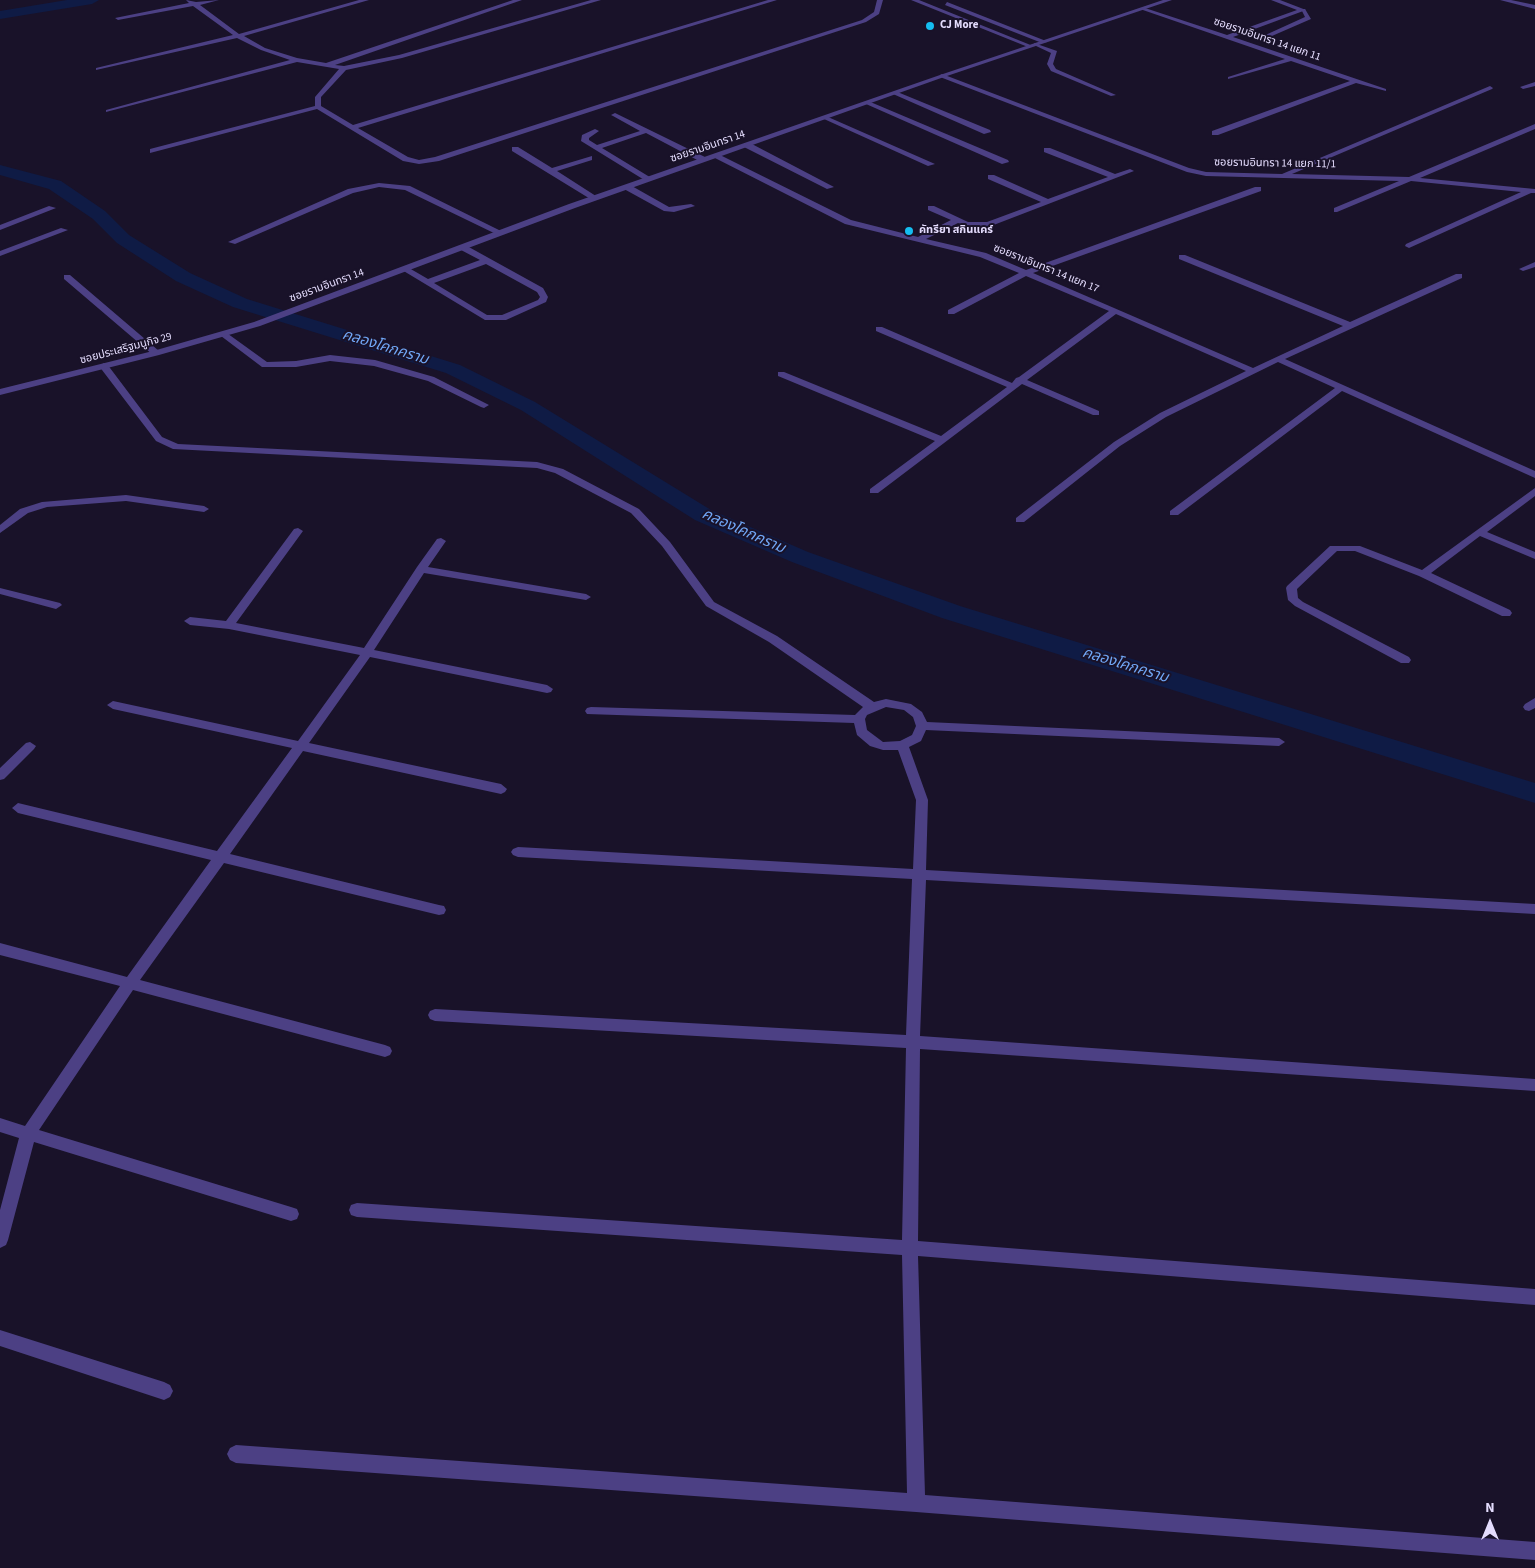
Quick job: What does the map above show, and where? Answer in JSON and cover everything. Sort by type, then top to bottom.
[{"type":"street","points":[[190,0],[238,36],[263,49],[296,60],[344,68],[400,57],[598,0]]},
{"type":"street","points":[[118,18],[216,0]]},
{"type":"street","points":[[98,68],[238,36],[366,0]]},
{"type":"street","points":[[327,65],[519,0]]},
{"type":"street","points":[[354,127],[774,0]]},
{"type":"street","points":[[153,151],[318,107],[406,159],[419,162],[436,159],[864,21],[877,13],[880,0]]},
{"type":"street","points":[[914,0],[1037,44]]},
{"type":"street","points":[[937,0],[1055,52],[1050,64],[1053,70],[1113,95]]},
{"type":"street","name":"ซอยรามอินทรา 14","points":[[257,324],[595,198],[942,76],[1169,0]]},
{"type":"street","points":[[1263,38],[1309,18],[1302,10],[1274,0]]},
{"type":"street","points":[[1503,0],[1524,2],[1535,7]]},
{"type":"street","name":"ซอยรามอินทรา 14 แยก 11","points":[[1143,9],[1384,90]]},
{"type":"street","points":[[1227,37],[1302,10]]},
{"type":"street","points":[[1230,78],[1290,58]]},
{"type":"street","points":[[108,111],[296,60]]},
{"type":"street","points":[[318,107],[318,97],[344,68]]},
{"type":"street","name":"ซอยรามอินทรา 14 แยก 11/1","points":[[942,76],[1187,170],[1231,176],[1411,179],[1533,190]]},
{"type":"street","points":[[1215,133],[1356,81]]},
{"type":"street","points":[[1522,87],[1535,84]]},
{"type":"street","points":[[1280,176],[1490,88]]},
{"type":"street","points":[[895,94],[987,132]]},
{"type":"street","points":[[868,103],[1006,162]]},
{"type":"street","points":[[615,116],[704,160]]},
{"type":"street","points":[[826,118],[931,164]]},
{"type":"street","points":[[1337,210],[1535,126]]},
{"type":"street","points":[[596,130],[584,139],[649,179]]},
{"type":"street","points":[[596,148],[646,131]]},
{"type":"street","points":[[747,145],[830,187]]},
{"type":"street","points":[[514,149],[595,198]]},
{"type":"street","points":[[1046,150],[1115,177]]},
{"type":"street","name":"ซอยรามอินทรา 14 แยก 17","points":[[715,156],[848,222],[983,256],[1114,310],[1253,371]]},
{"type":"street","points":[[551,171],[589,158]]},
{"type":"street","points":[[931,208],[957,220],[978,226],[1130,172]]},
{"type":"street","points":[[991,177],[1046,201]]},
{"type":"street","points":[[232,242],[351,191],[378,185],[407,188],[502,234]]},
{"type":"street","points":[[627,187],[667,209],[674,210],[691,206]]},
{"type":"street","points":[[951,312],[1025,273],[1258,189]]},
{"type":"street","points":[[1409,246],[1533,190]]},
{"type":"street","points":[[0,228],[52,208]]},
{"type":"street","points":[[919,239],[957,220]]},
{"type":"street","points":[[0,254],[64,230]]},
{"type":"street","points":[[406,270],[480,315],[491,319],[503,318],[542,302],[544,297],[540,290],[464,248]]},
{"type":"street","points":[[1182,258],[1349,325]]},
{"type":"street","points":[[428,282],[486,261]]},
{"type":"street","points":[[1523,269],[1535,264]]},
{"type":"street","points":[[1020,520],[1117,444],[1163,414],[1349,325],[1460,276]]},
{"type":"street","points":[[67,277],[156,353]]},
{"type":"street","points":[[874,491],[1114,310]]},
{"type":"street","name":"ซอยประเสริฐมนูกิจ 29","points":[[0,392],[156,353],[257,324]]},
{"type":"street","points":[[878,329],[1096,413]]},
{"type":"street","points":[[224,334],[265,365],[296,364],[330,358],[375,363],[431,379],[484,405]]},
{"type":"street","points":[[1278,359],[1535,475]]},
{"type":"street","points":[[104,366],[159,439],[176,447],[537,465],[559,471],[635,511],[666,544],[710,604],[773,638],[872,707]]},
{"type":"street","points":[[781,374],[941,440]]},
{"type":"street","points":[[1174,514],[1342,387]]},
{"type":"street","points":[[1423,574],[1535,492]]},
{"type":"street","points":[[0,530],[24,511],[46,504],[126,498],[204,509]]},
{"type":"street","points":[[228,625],[298,532]]},
{"type":"street","points":[[1479,532],[1535,556]]},
{"type":"street","points":[[0,1240],[28,1134],[130,983],[367,653],[441,541]]},
{"type":"street","points":[[1405,660],[1299,604],[1293,600],[1291,588],[1334,548],[1356,548],[1423,574],[1506,613]]},
{"type":"street","points":[[421,569],[586,597]]},
{"type":"street","points":[[0,591],[56,605]]},
{"type":"street","points":[[190,621],[228,625],[547,689]]},
{"type":"street","points":[[886,703],[908,708],[918,716],[922,726],[917,738],[893,747],[874,743],[861,732],[859,719],[863,712],[886,703]]},
{"type":"street","points":[[113,706],[501,789]]},
{"type":"street","points":[[591,711],[859,719]]},
{"type":"street","points":[[922,726],[1279,742]]},
{"type":"street","points":[[902,745],[922,800],[913,1042],[910,1248],[916,1503]]},
{"type":"street","points":[[0,776],[30,746]]},
{"type":"street","points":[[18,808],[439,910]]},
{"type":"street","points":[[518,852],[1535,909]]},
{"type":"street","points":[[0,949],[385,1051]]},
{"type":"street","points":[[435,1015],[913,1042],[1535,1085]]},
{"type":"street","points":[[0,1125],[291,1214]]},
{"type":"street","points":[[357,1210],[910,1248],[1535,1297]]},
{"type":"street","points":[[0,1338],[164,1391]]},
{"type":"street","points":[[236,1454],[916,1503],[1535,1551]]},
{"type":"waterway","points":[[0,15],[92,0]]},
{"type":"waterway","name":"คลองโคกคราม","points":[[0,170],[55,185],[99,215],[123,239],[183,277],[240,303],[453,369],[528,406],[703,515],[800,557],[951,612],[1535,793]]},
{"type":"place","name":"CJ More","points":[[930,26]]},
{"type":"place","name":"คัทรียา สกินแคร์","points":[[909,231]]}]
